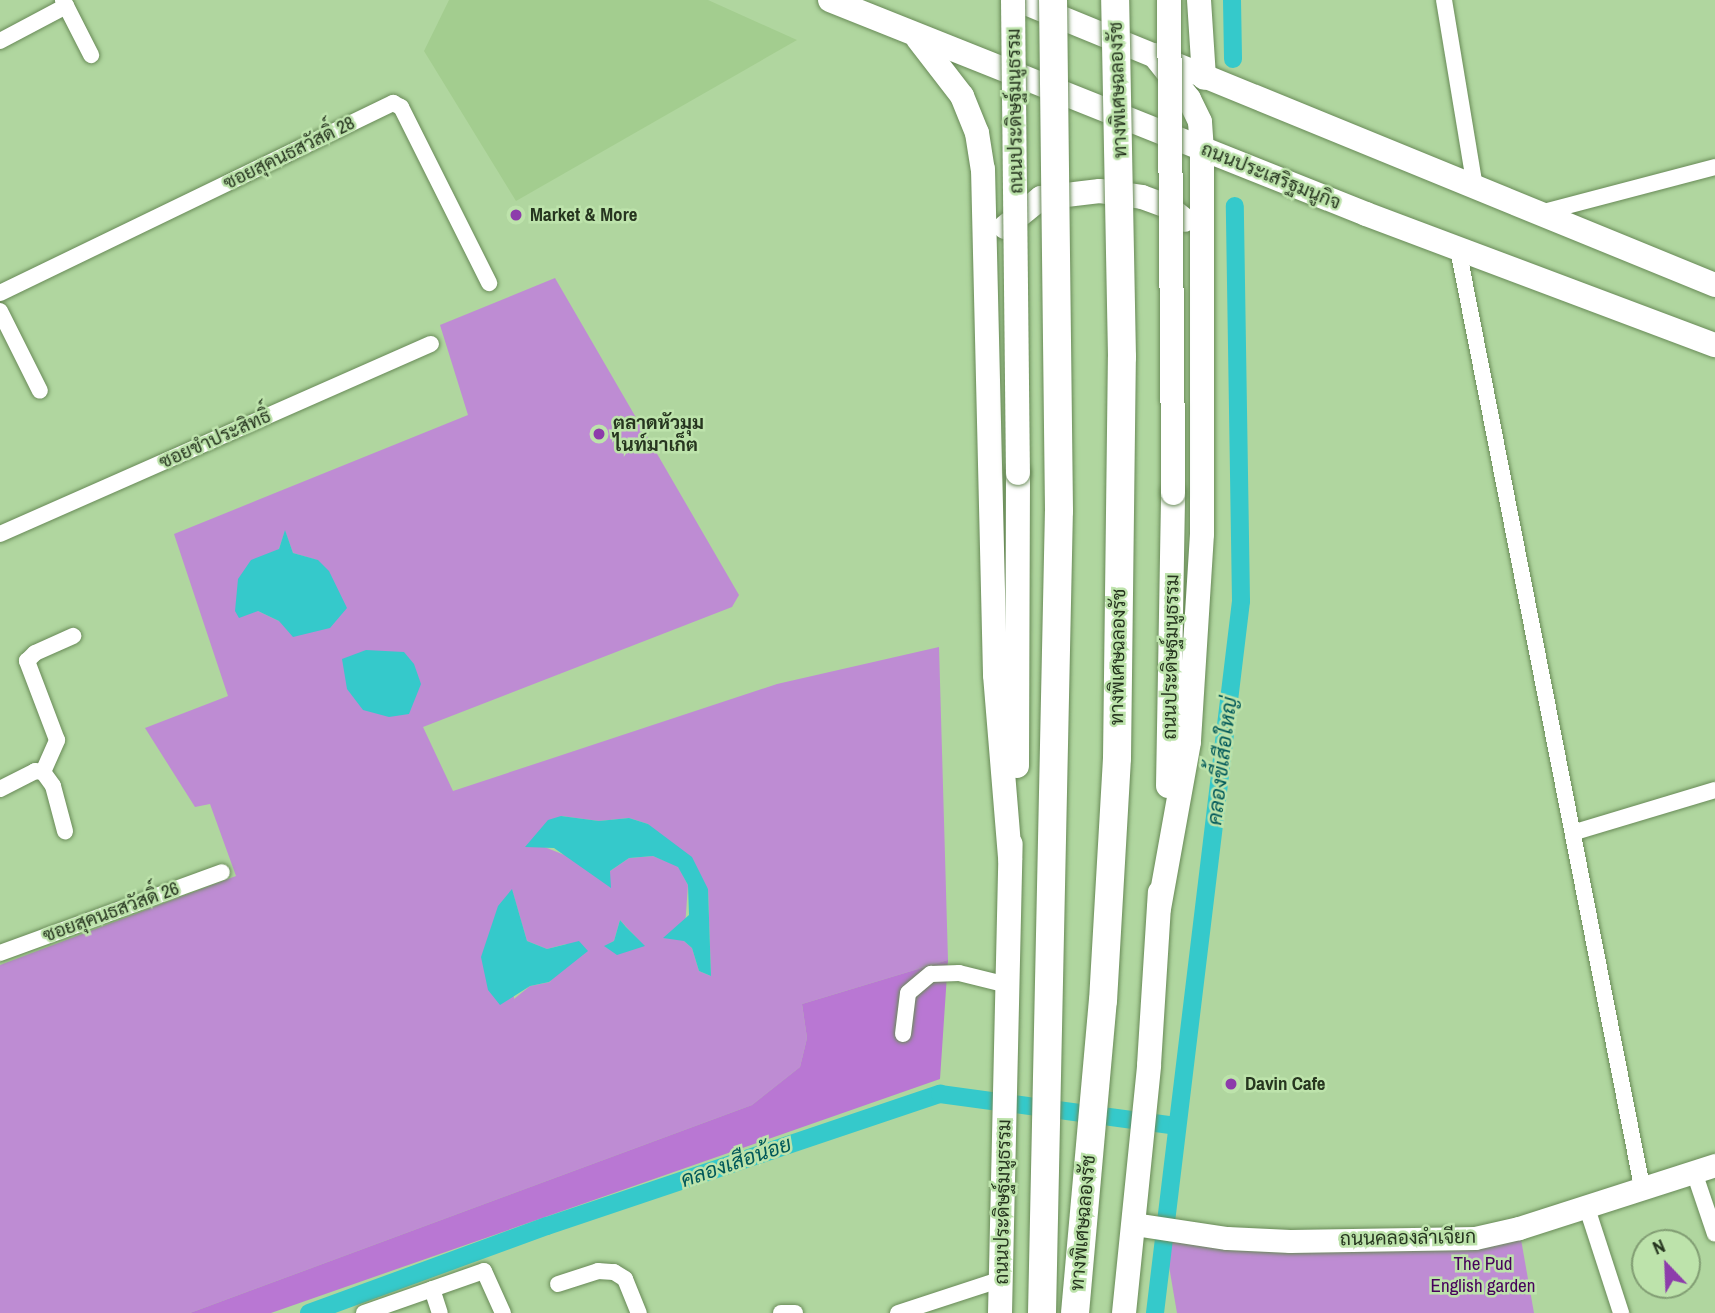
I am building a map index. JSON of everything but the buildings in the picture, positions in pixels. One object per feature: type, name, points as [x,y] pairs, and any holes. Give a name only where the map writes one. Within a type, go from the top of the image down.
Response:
[{"type":"highway","name":"ทางพิเศษฉลองรัช","points":[[1042,1313],[1059,511],[1053,0]]},
{"type":"highway","name":"ทางพิเศษฉลองรัช","points":[[1074,1313],[1103,1001],[1117,758],[1122,358],[1115,0]]},
{"type":"main road","name":"ถนนประเสริฐมนูกิจ","points":[[830,0],[915,37],[1041,81],[1202,149],[1458,249],[1715,345]]},
{"type":"main road","points":[[1000,0],[1024,58],[1041,81]]},
{"type":"main road","name":"ถนนประดิษฐ์มนูธรรม","points":[[1000,1313],[1010,859],[1019,679],[1013,0]]},
{"type":"main road","points":[[1018,0],[1715,285]]},
{"type":"main road","name":"ถนนประดิษฐ์มนูธรรม","points":[[1124,1313],[1154,1228],[1142,1135],[1171,738],[1173,493],[1169,0]]},
{"type":"main road","points":[[1199,0],[1204,78]]},
{"type":"main road","points":[[915,37],[957,86],[976,133],[987,262],[995,675],[1010,859]]},
{"type":"main road","points":[[1154,55],[1189,99],[1200,122],[1202,149],[1202,534],[1189,742],[1159,908]]},
{"type":"main road","points":[[987,262],[1003,229],[1028,204],[1062,192],[1087,191],[1142,197],[1167,206],[1184,220],[1200,252]]},
{"type":"street","points":[[1444,0],[1475,187]]},
{"type":"street","points":[[0,41],[65,3],[91,55]]},
{"type":"street","name":"ซอยสุคนธสวัสดิ์ 28","points":[[0,293],[393,103],[401,107],[489,283]]},
{"type":"street","points":[[1538,214],[1715,167]]},
{"type":"street","points":[[1458,249],[1576,832],[1642,1187]]},
{"type":"street","points":[[0,311],[40,391]]},
{"type":"street","name":"ซอยขำประสิทธิ์","points":[[0,534],[431,344]]},
{"type":"street","points":[[43,772],[57,740],[27,661],[35,653],[73,636]]},
{"type":"street","points":[[0,789],[35,771],[43,772],[53,786],[65,831]]},
{"type":"street","points":[[1576,832],[1715,790]]},
{"type":"street","name":"ซอยสุคนธสวัสดิ์ 26","points":[[0,953],[222,872]]},
{"type":"street","points":[[903,1034],[908,993],[931,974],[959,973],[1007,985]]},
{"type":"street","points":[[1705,1168],[1715,1234]]},
{"type":"street","name":"ถนนคลองลำเจียก","points":[[1154,1228],[1290,1241],[1475,1237],[1519,1228],[1705,1168]]},
{"type":"street","points":[[1586,1205],[1621,1313]]},
{"type":"street","points":[[373,1312],[485,1271],[503,1313]]},
{"type":"street","points":[[558,1284],[598,1271],[614,1272],[625,1279],[639,1313]]},
{"type":"street","points":[[898,1313],[1002,1279]]},
{"type":"street","points":[[432,1289],[440,1313]]},
{"type":"street","points":[[781,1313],[795,1313]]},
{"type":"shaded area","points":[[449,0],[708,0],[797,40],[516,201],[424,51]]},
{"type":"shaded area","points":[[948,960],[940,1079],[271,1313],[190,1313],[752,1105],[800,1067],[807,1038],[802,1004]]},
{"type":"green space","points":[[555,278],[739,595],[732,607],[423,727],[453,791],[777,684],[939,647],[948,960],[802,1004],[807,1038],[800,1067],[752,1105],[190,1313],[0,1313],[0,965],[236,876],[210,804],[195,807],[145,728],[228,696],[174,534],[468,415],[440,325]],"holes":[[[285,531],[293,553],[317,560],[279,621],[258,611]],[[561,816],[599,821],[629,818],[648,824],[708,889],[711,976],[699,971],[692,948],[684,941],[688,885],[678,866],[653,856],[629,858],[610,871],[610,887],[577,860],[542,846]],[[512,890],[527,941],[547,949],[566,944],[550,982],[530,986],[514,999]],[[620,920],[644,946],[605,946],[614,941]]]},
{"type":"green space","name":"The Pud English garden","points":[[1519,1228],[1534,1313],[1177,1313],[1164,1237]]},
{"type":"water","points":[[285,530],[293,553],[318,560],[329,571],[347,608],[330,628],[293,637],[279,621],[258,611],[239,618],[235,611],[238,579],[251,560],[279,549]]},
{"type":"water","points":[[366,650],[404,652],[414,664],[421,684],[409,714],[389,717],[363,710],[347,689],[342,659]]},
{"type":"water","points":[[561,816],[599,821],[629,818],[648,824],[692,857],[708,889],[711,976],[699,971],[692,948],[684,941],[663,938],[689,915],[688,885],[678,867],[653,856],[629,858],[610,871],[611,888],[554,848],[525,847],[548,820]]},
{"type":"water","points":[[512,889],[527,941],[547,949],[579,941],[588,951],[549,982],[530,986],[500,1005],[488,990],[481,957],[498,906]]},
{"type":"water","points":[[620,920],[645,946],[617,955],[604,946],[614,941]]},
{"type":"waterway","name":"คลองขี้เสือใหญ่","points":[[1232,0],[1233,59]]},
{"type":"waterway","name":"คลองขี้เสือใหญ่","points":[[1155,1313],[1241,601],[1235,206]]},
{"type":"waterway","name":"คลองเสือน้อย","points":[[309,1313],[547,1226],[940,1094],[1176,1126]]},
{"type":"place","name":"Market & More","points":[[516,215]]},
{"type":"place","name":"ตลาดหัวมุม ไนท์มาเก็ต","points":[[599,434]]},
{"type":"place","name":"Davin Cafe","points":[[1231,1084]]}]
